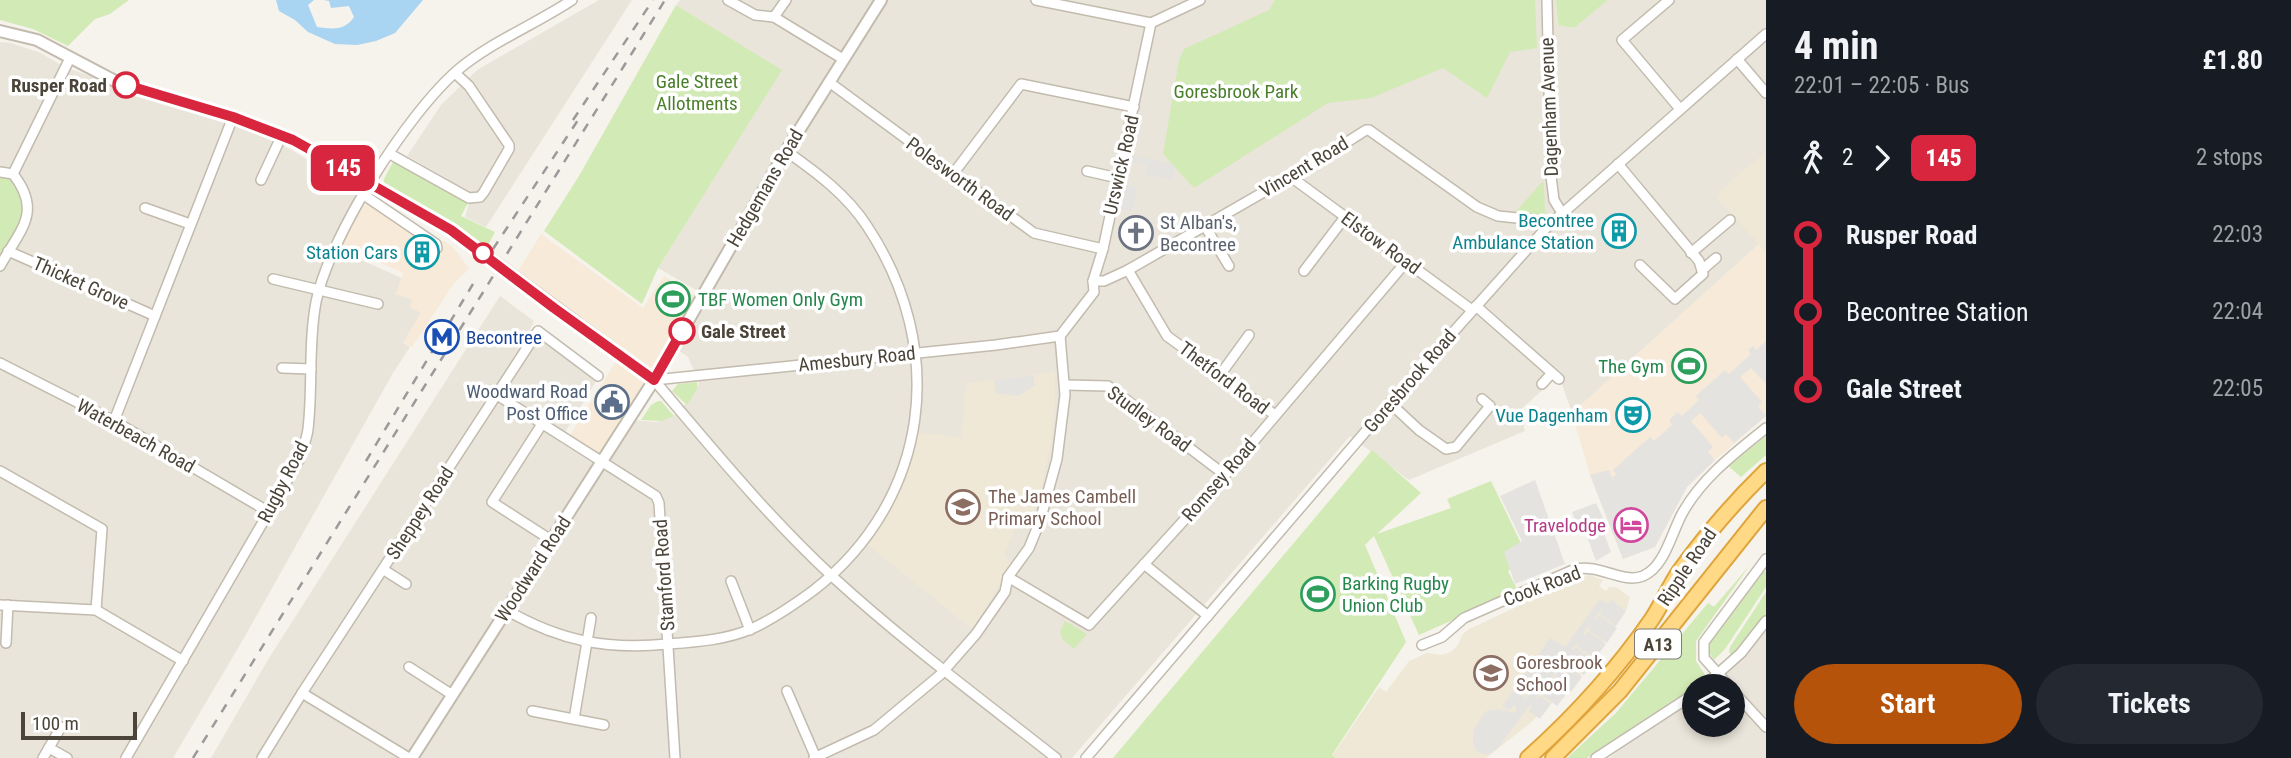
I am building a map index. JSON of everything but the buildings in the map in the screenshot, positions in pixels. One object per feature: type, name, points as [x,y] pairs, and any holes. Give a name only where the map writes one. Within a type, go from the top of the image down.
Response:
[{"type":"highway","name":"A13","points":[[1734,502],[1766,457]]},
{"type":"highway","name":"A13","points":[[1734,502],[1766,471]]},
{"type":"highway","name":"Ripple Road","points":[[1528,758],[1560,729],[1611,673],[1653,617],[1677,575],[1734,502]]},
{"type":"highway","name":"Ripple Road","points":[[1553,758],[1620,691],[1762,514]]},
{"type":"street","name":"Rugby Road","points":[[125,758],[299,460],[308,431],[315,306],[319,289],[335,246],[364,195],[428,101],[455,73],[572,0]]},
{"type":"street","points":[[728,0],[755,15],[774,18],[843,59]]},
{"type":"street","points":[[774,18],[786,0]]},
{"type":"street","name":"Hedgemans Road","points":[[654,380],[786,151],[881,0]]},
{"type":"street","points":[[1035,0],[1067,3],[1151,23],[1200,0]]},
{"type":"street","name":"Dagenham Avenue","points":[[1547,0],[1550,176],[1554,200],[1562,212]]},
{"type":"street","points":[[1669,0],[1622,40],[1680,109]]},
{"type":"street","name":"Urswick Road","points":[[1060,336],[1094,292],[1093,281],[1151,23]]},
{"type":"street","points":[[0,31],[37,40],[115,81],[282,135],[451,230],[654,380],[762,506],[831,575],[944,670],[1056,758]]},
{"type":"street","name":"Goresbrook Road","points":[[1086,758],[1390,403],[1547,227],[1766,34]]},
{"type":"street","points":[[13,174],[70,58]]},
{"type":"street","points":[[1737,59],[1766,93]]},
{"type":"street","points":[[390,154],[469,198],[480,197],[509,145],[470,86],[455,73]]},
{"type":"street","name":"Polesworth Road","points":[[829,82],[1034,233],[1102,248]]},
{"type":"street","points":[[953,174],[1021,84],[1134,107]]},
{"type":"street","points":[[114,422],[233,117]]},
{"type":"street","name":"Vincent Road","points":[[1093,281],[1104,281],[1128,270],[1291,177],[1363,131],[1369,130],[1477,207],[1498,216],[1537,220],[1547,227]]},
{"type":"street","points":[[261,180],[282,135]]},
{"type":"street","points":[[506,610],[545,630],[586,643],[625,647],[705,640],[750,630],[795,604],[848,561],[886,509],[900,478],[914,426],[917,397],[916,353],[909,316],[895,272],[866,224],[847,201],[812,169],[786,151]]},
{"type":"street","points":[[1618,164],[1699,261],[1703,274],[1675,299],[1640,265]]},
{"type":"street","points":[[1087,170],[1118,178]]},
{"type":"street","points":[[0,172],[13,174],[24,188],[29,204],[25,222],[0,266]]},
{"type":"street","name":"Elstow Road","points":[[1291,177],[1406,262],[1474,308],[1555,376],[1542,384]]},
{"type":"street","points":[[364,195],[436,244],[437,248]]},
{"type":"street","points":[[145,208],[190,224]]},
{"type":"street","points":[[1304,271],[1345,217]]},
{"type":"street","points":[[1691,253],[1730,220]]},
{"type":"street","points":[[1205,226],[1228,266]]},
{"type":"street","name":"Thicket Grove","points":[[8,251],[155,316]]},
{"type":"street","points":[[1702,270],[1716,258]]},
{"type":"street","name":"Romsey Road","points":[[1008,577],[1089,625],[1225,475],[1406,262]]},
{"type":"street","name":"Thetford Road","points":[[1128,270],[1167,336],[1275,415]]},
{"type":"street","points":[[273,279],[378,304]]},
{"type":"street","name":"Sheppey Road","points":[[262,758],[538,331],[598,376]]},
{"type":"street","points":[[1220,375],[1249,335]]},
{"type":"street","points":[[787,691],[815,758],[874,730],[944,670],[984,625],[1005,592],[1008,577],[1029,548],[1040,521],[1057,458],[1065,385],[1060,336]]},
{"type":"street","name":"Amesbury Road","points":[[654,380],[1060,336]]},
{"type":"street","name":"Waterbeach Road","points":[[0,363],[114,422],[269,512]]},
{"type":"street","points":[[282,368],[311,369]]},
{"type":"street","name":"Woodward Road","points":[[410,758],[654,380]]},
{"type":"street","name":"Studley Road","points":[[1065,385],[1108,386],[1225,475]]},
{"type":"street","name":"Stamford Road","points":[[497,395],[656,496],[659,503],[676,758]]},
{"type":"street","points":[[1390,403],[1419,430],[1446,449],[1456,447],[1490,406],[1482,399]]},
{"type":"street","points":[[542,424],[492,502],[551,540]]},
{"type":"street","name":"Cook Road","points":[[1422,645],[1443,637],[1464,618],[1575,569],[1591,568],[1627,578],[1645,575],[1659,561],[1681,514],[1706,480],[1766,428]]},
{"type":"street","points":[[0,471],[102,530],[96,610]]},
{"type":"street","points":[[1717,674],[1704,658],[1704,642],[1766,559]]},
{"type":"street","points":[[1144,564],[1208,616]]},
{"type":"street","points":[[384,570],[406,584]]},
{"type":"street","points":[[731,581],[750,630]]},
{"type":"street","points":[[6,643],[4,605],[96,610],[183,661]]},
{"type":"street","points":[[574,719],[591,618]]},
{"type":"street","points":[[1719,674],[1741,653],[1766,621]]},
{"type":"street","points":[[409,667],[452,694]]},
{"type":"street","points":[[302,693],[410,758]]},
{"type":"street","points":[[1597,758],[1682,702]]},
{"type":"street","points":[[1745,704],[1766,727]]},
{"type":"street","points":[[532,711],[604,725]]},
{"type":"street","points":[[43,758],[61,727]]},
{"type":"street","points":[[49,748],[67,758]]},
{"type":"shaded area","points":[[599,0],[632,0],[486,227],[465,217],[472,193],[407,156],[441,105],[477,70]]},
{"type":"shaded area","points":[[680,0],[1556,0],[1558,25],[1574,28],[1608,0],[1766,0],[1766,252],[1758,245],[1572,413],[1558,373],[1520,410],[1525,431],[1409,480],[1350,436],[1072,758],[211,758],[269,658],[500,296],[534,321],[530,329],[597,380],[559,442],[602,469],[633,420],[656,422],[670,418],[681,410],[699,383],[688,357],[678,350],[710,298],[658,268],[781,70],[676,5]]},
{"type":"shaded area","points":[[0,42],[41,53],[64,67],[247,130],[290,149],[359,191],[329,246],[402,278],[396,294],[412,299],[421,313],[403,343],[410,347],[173,758],[0,758]]},
{"type":"shaded area","points":[[1766,152],[1766,252],[1716,197]]},
{"type":"shaded area","points":[[1129,155],[1172,164],[1175,168],[1173,180],[1145,174],[1147,164],[1128,161]]},
{"type":"shaded area","points":[[1123,184],[1138,188],[1132,211],[1118,208]]},
{"type":"shaded area","points":[[368,203],[432,245],[444,241],[454,248],[469,269],[454,283],[412,347],[403,343],[421,313],[410,307],[412,299],[396,294],[403,273],[342,245],[342,239],[360,207]]},
{"type":"shaded area","points":[[541,234],[643,308],[664,276],[696,297],[657,365],[603,451],[599,453],[594,453],[569,437],[623,350],[518,271]]},
{"type":"shaded area","points":[[1759,244],[1766,252],[1766,416],[1687,487],[1655,547],[1623,559],[1590,475],[1572,413]]},
{"type":"shaded area","points":[[1766,341],[1766,384],[1751,368],[1740,377],[1762,402],[1758,406],[1766,416],[1734,443],[1726,434],[1722,438],[1700,413],[1691,421],[1713,447],[1708,452],[1715,460],[1687,487],[1655,547],[1623,559],[1590,475],[1609,470],[1612,478],[1616,474],[1613,470],[1650,437],[1654,441],[1672,425],[1669,420],[1678,412],[1682,416],[1699,400],[1696,396],[1725,370],[1729,374],[1751,354],[1748,350],[1753,346],[1756,350]]},
{"type":"shaded area","name":"The James Cambell Primary School","points":[[1055,372],[1055,405],[1050,448],[1040,494],[1029,524],[1018,520],[1004,555],[1012,565],[972,629],[868,545],[899,491],[915,449],[917,432],[961,438],[965,406],[962,405],[968,383]]},
{"type":"shaded area","points":[[1033,375],[1035,385],[1018,396],[996,393],[994,380]]},
{"type":"shaded area","points":[[1535,480],[1565,564],[1515,584],[1504,552],[1522,541],[1500,496]]},
{"type":"shaded area","points":[[1596,503],[1604,520],[1600,522],[1611,552],[1596,561],[1584,528],[1579,529],[1572,512]]},
{"type":"shaded area","name":"Goresbrook School","points":[[1590,575],[1603,580],[1599,586],[1606,591],[1609,587],[1616,587],[1630,597],[1627,608],[1590,665],[1576,681],[1528,725],[1486,758],[1332,756],[1379,687],[1386,692],[1409,661],[1427,653],[1442,655],[1451,652],[1469,629],[1571,579]]},
{"type":"shaded area","points":[[1600,599],[1607,604],[1611,600],[1626,611],[1616,626],[1600,614],[1602,609],[1595,616],[1596,620],[1599,615],[1617,628],[1607,643],[1589,630],[1590,625],[1583,633],[1585,636],[1588,631],[1606,644],[1595,659],[1577,646],[1579,641],[1572,649],[1573,651],[1576,647],[1594,661],[1589,672],[1584,675],[1566,662],[1569,658],[1567,656],[1560,667],[1564,663],[1582,677],[1571,692],[1553,678],[1557,674],[1555,673],[1547,683],[1552,680],[1568,692],[1557,706],[1541,694],[1543,689],[1535,700],[1540,696],[1551,704],[1540,719],[1529,711],[1532,706],[1530,705],[1497,749],[1489,754],[1476,750],[1473,730],[1486,711],[1498,709],[1515,713],[1517,708],[1514,705],[1509,711],[1502,706],[1514,690],[1525,698],[1523,702],[1535,687],[1523,677],[1550,638],[1565,647]]},
{"type":"shaded area","points":[[1766,616],[1766,758],[1609,758],[1682,700],[1682,737],[1745,737],[1745,674],[1713,674],[1751,640]]},
{"type":"green space","points":[[0,0],[129,0],[110,14],[95,19],[68,46],[33,29],[0,20]]},
{"type":"green space","name":"Goresbrook Park","points":[[1275,0],[1535,0],[1537,48],[1510,52],[1487,98],[1443,68],[1371,98],[1328,103],[1194,188],[1163,154],[1179,60],[1184,49],[1269,10]]},
{"type":"green space","points":[[1556,0],[1608,0],[1574,28],[1558,25]]},
{"type":"green space","name":"Gale Street Allotments","points":[[676,5],[782,70],[658,268],[642,304],[544,231],[579,176]]},
{"type":"green space","points":[[393,162],[400,162],[469,201],[461,216],[495,232],[487,247],[456,225],[384,184]]},
{"type":"green space","points":[[0,176],[16,186],[23,207],[15,236],[0,262]]},
{"type":"green space","points":[[1544,182],[1545,217],[1513,215],[1541,183]]},
{"type":"green space","points":[[697,382],[697,389],[687,405],[672,391],[678,384]]},
{"type":"green space","points":[[658,401],[674,416],[662,421],[641,420],[651,405]]},
{"type":"green space","points":[[1766,436],[1766,455],[1741,477],[1728,466]]},
{"type":"green space","name":"Barking Rugby Union Club","points":[[1372,450],[1421,493],[1377,534],[1451,508],[1447,499],[1491,481],[1527,556],[1508,571],[1518,591],[1419,635],[1374,536],[1365,545],[1406,642],[1332,755],[1335,758],[1113,758]]},
{"type":"green space","points":[[1750,565],[1696,641],[1696,661],[1704,674],[1682,674],[1682,695],[1587,758],[1567,758],[1616,713],[1708,603],[1714,607]]},
{"type":"green space","points":[[1763,571],[1766,572],[1766,587],[1725,649],[1714,660],[1708,651],[1710,639]]},
{"type":"green space","points":[[1766,592],[1766,615],[1732,657],[1730,647]]},
{"type":"green space","points":[[1065,621],[1087,634],[1074,649],[1063,640],[1060,632]]},
{"type":"water","points":[[276,0],[314,0],[308,5],[317,27],[333,28],[347,25],[354,17],[349,6],[331,8],[329,1],[324,0],[423,0],[395,33],[357,45],[335,44],[308,32],[279,11]]},
{"type":"railway","points":[[573,120],[653,0]]},
{"type":"railway","points":[[193,758],[665,0]]},
{"type":"railway","points":[[493,249],[582,114]]},
{"type":"railway","points":[[366,461],[473,284]]},
{"type":"bus line","name":"145","points":[[126,85],[233,117],[293,140],[320,155],[451,230],[654,380],[682,331]]},
{"type":"place","name":"Rusper Road","points":[[126,85]]},
{"type":"place","name":"Becontree Ambulance Station","points":[[1619,231]]},
{"type":"place","name":"St Alban's, Becontree","points":[[1136,233]]},
{"type":"place","name":"Station Cars","points":[[422,252]]},
{"type":"place","name":"TBF Women Only Gym","points":[[673,299]]},
{"type":"place","name":"Gale Street","points":[[682,331]]},
{"type":"place","name":"Becontree","points":[[442,337]]},
{"type":"place","name":"The Gym","points":[[1689,366]]},
{"type":"place","name":"Woodward Road Post Office","points":[[612,402]]},
{"type":"place","name":"Vue Dagenham","points":[[1633,415]]},
{"type":"place","name":"The James Cambell Primary School","points":[[963,507]]},
{"type":"place","name":"Travelodge","points":[[1631,525]]},
{"type":"place","name":"Barking Rugby Union Club","points":[[1318,594]]},
{"type":"place","name":"Goresbrook School","points":[[1491,673]]}]
